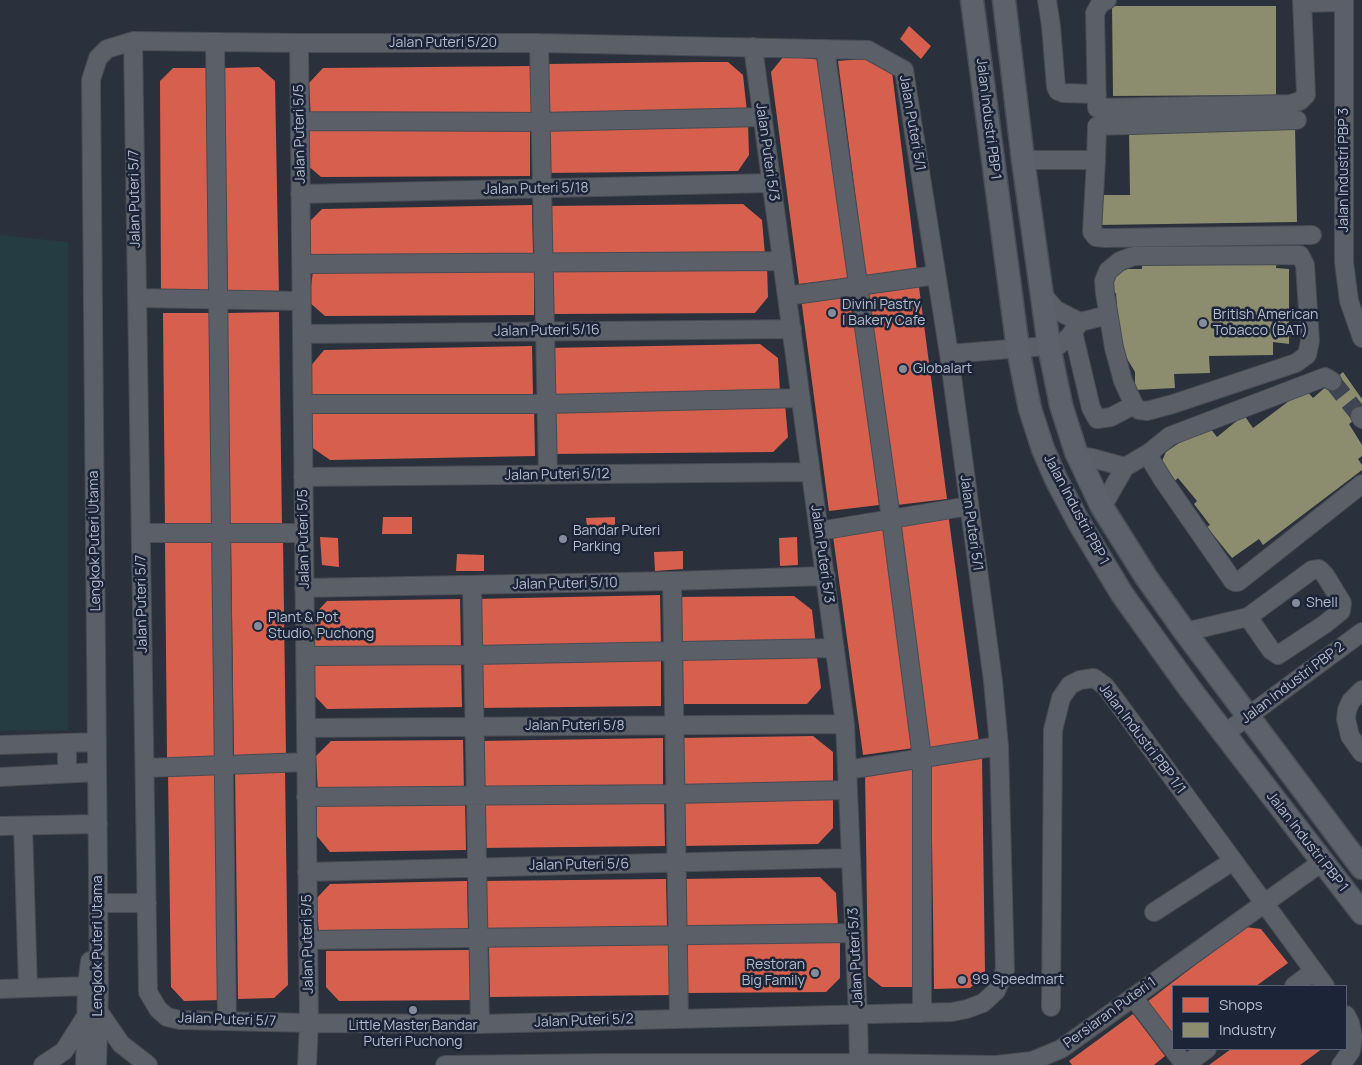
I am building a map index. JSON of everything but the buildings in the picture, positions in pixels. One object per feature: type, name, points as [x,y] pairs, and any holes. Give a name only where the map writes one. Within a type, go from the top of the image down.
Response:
[{"type":"main road","name":"Jalan Industri PBP 1","points":[[972,0],[1018,348],[1030,409],[1043,449],[1074,513],[1122,594],[1190,689],[1362,913]]},
{"type":"main road","name":"Jalan Industri PBP 1","points":[[1004,0],[1023,160],[1049,346],[1061,405],[1078,456],[1102,507],[1146,577],[1362,868]]},
{"type":"street","points":[[1047,0],[1056,87],[1058,91],[1063,93],[1097,94]]},
{"type":"street","points":[[1107,0],[1100,4],[1095,13],[1097,108],[1290,104],[1300,101],[1306,95],[1303,2],[1344,1]]},
{"type":"street","name":"Jalan Industri PBP 3","points":[[1344,1],[1353,161],[1344,262],[1349,301],[1362,338]]},
{"type":"street","name":"Jalan Puteri 5/20","points":[[133,41],[299,44],[538,43],[753,47]]},
{"type":"street","name":"Jalan Puteri 5/7","points":[[133,41],[148,992],[158,1010],[166,1017],[180,1020],[309,1023]]},
{"type":"street","name":"Lengkok Puteri Utama","points":[[97,1065],[93,1014],[98,904],[98,824],[91,80],[98,58],[107,49],[133,41]]},
{"type":"street","points":[[215,42],[227,1021]]},
{"type":"street","points":[[538,43],[548,475]]},
{"type":"street","name":"Jalan Puteri 5/5","points":[[299,44],[309,1023],[307,1065]]},
{"type":"street","name":"Jalan Puteri 5/1","points":[[753,47],[868,50],[904,70],[949,354],[993,681],[999,746],[1005,970],[996,990],[983,1003],[967,1010],[858,1014]]},
{"type":"street","name":"Jalan Puteri 5/3","points":[[753,47],[845,724],[859,1063]]},
{"type":"street","points":[[825,49],[891,519],[922,758],[922,1013]]},
{"type":"street","points":[[300,121],[540,122],[763,117]]},
{"type":"street","points":[[1297,120],[1098,126],[1092,232],[1096,237],[1105,238],[1312,235]]},
{"type":"street","points":[[1023,160],[1096,160]]},
{"type":"street","name":"Jalan Puteri 5/18","points":[[300,194],[771,183]]},
{"type":"street","points":[[1300,254],[1305,265],[1310,341],[1307,355],[1296,363],[1173,404],[1147,411],[1139,410],[1134,405],[1123,381],[1108,315],[1104,281],[1108,271],[1120,261],[1134,256],[1300,254]]},
{"type":"street","points":[[301,264],[782,260]]},
{"type":"street","points":[[787,296],[936,275]]},
{"type":"street","points":[[1042,294],[1056,310],[1076,327],[1091,408],[1097,419],[1111,417],[1134,405]]},
{"type":"street","points":[[137,298],[302,301]]},
{"type":"street","points":[[949,354],[1059,345],[1076,327],[1108,315]]},
{"type":"street","name":"Jalan Puteri 5/16","points":[[302,334],[792,329]]},
{"type":"street","points":[[1102,507],[1125,467],[1149,453],[1170,436],[1325,377],[1332,381]]},
{"type":"street","points":[[302,404],[546,404],[801,398]]},
{"type":"street","points":[[1149,453],[1163,480],[1232,581],[1235,582],[1238,582],[1362,484]]},
{"type":"street","points":[[1078,456],[1125,467]]},
{"type":"street","name":"Jalan Puteri 5/12","points":[[303,477],[812,472]]},
{"type":"street","points":[[819,531],[969,506]]},
{"type":"street","points":[[141,533],[304,533]]},
{"type":"street","points":[[1185,632],[1248,617],[1312,570],[1319,570],[1333,586],[1342,603],[1341,611],[1326,624],[1278,655],[1271,650],[1248,617]]},
{"type":"street","name":"Jalan Puteri 5/10","points":[[304,588],[472,586],[826,576]]},
{"type":"street","points":[[672,581],[679,1018]]},
{"type":"street","points":[[472,586],[480,1024]]},
{"type":"street","points":[[1326,624],[1342,647]]},
{"type":"street","name":"Jalan Industri PBP 2","points":[[1224,734],[1362,632]]},
{"type":"street","points":[[305,656],[473,656],[835,648]]},
{"type":"street","name":"Jalan Industri PBP 1/1","points":[[1052,1006],[1053,730],[1061,698],[1070,685],[1080,680],[1094,678],[1105,686],[1325,985]]},
{"type":"street","points":[[1362,690],[1351,701],[1346,719],[1350,736],[1362,753]]},
{"type":"street","name":"Jalan Puteri 5/8","points":[[306,728],[845,724]]},
{"type":"street","points":[[0,744],[97,742]]},
{"type":"street","points":[[67,743],[67,774]]},
{"type":"street","points":[[847,770],[999,746]]},
{"type":"street","points":[[144,768],[306,762]]},
{"type":"street","points":[[0,777],[97,772]]},
{"type":"street","points":[[306,797],[675,794],[847,790]]},
{"type":"street","points":[[0,826],[98,824]]},
{"type":"street","points":[[22,826],[28,988]]},
{"type":"street","name":"Jalan Puteri 5/6","points":[[307,872],[851,858]]},
{"type":"street","points":[[1154,912],[1233,861]]},
{"type":"street","name":"Persiaran Puteri 1","points":[[445,1065],[859,1063],[996,1065],[1051,1060],[1061,1049],[1322,862]]},
{"type":"street","points":[[85,1065],[93,1014],[87,986],[98,904],[147,903]]},
{"type":"street","points":[[308,940],[854,933]]},
{"type":"street","points":[[1295,985],[1314,971]]},
{"type":"street","points":[[0,989],[87,986]]},
{"type":"street","points":[[1133,997],[1172,1048]]},
{"type":"street","points":[[43,1065],[64,1051],[93,1014]]},
{"type":"street","points":[[93,1014],[121,1044],[148,1065]]},
{"type":"street","name":"Jalan Puteri 5/2","points":[[309,1023],[480,1024],[858,1014]]},
{"type":"street","points":[[1341,1065],[1351,1051],[1353,1036],[1347,1017]]},
{"type":"street","points":[[1174,1050],[1185,1065],[1206,1050]]},
{"type":"shaded area","points":[[0,235],[68,242],[68,730],[0,731]]},
{"type":"tunnel","points":[[1332,381],[1360,416]]},
{"type":"place","name":"Divini Pastry | Bakery Cafe","points":[[832,313]]},
{"type":"place","name":"British American Tobacco (BAT)","points":[[1203,323]]},
{"type":"place","name":"Globalart","points":[[903,369]]},
{"type":"place","name":"Bandar Puteri Parking","points":[[563,539]]},
{"type":"place","name":"Shell","points":[[1296,603]]},
{"type":"place","name":"Plant & Pot Studio, Puchong","points":[[258,626]]},
{"type":"place","name":"Restoran Big Family","points":[[815,973]]},
{"type":"place","name":"99 Speedmart","points":[[962,980]]},
{"type":"place","name":"Little Master Bandar Puteri Puchong","points":[[413,1010]]}]
